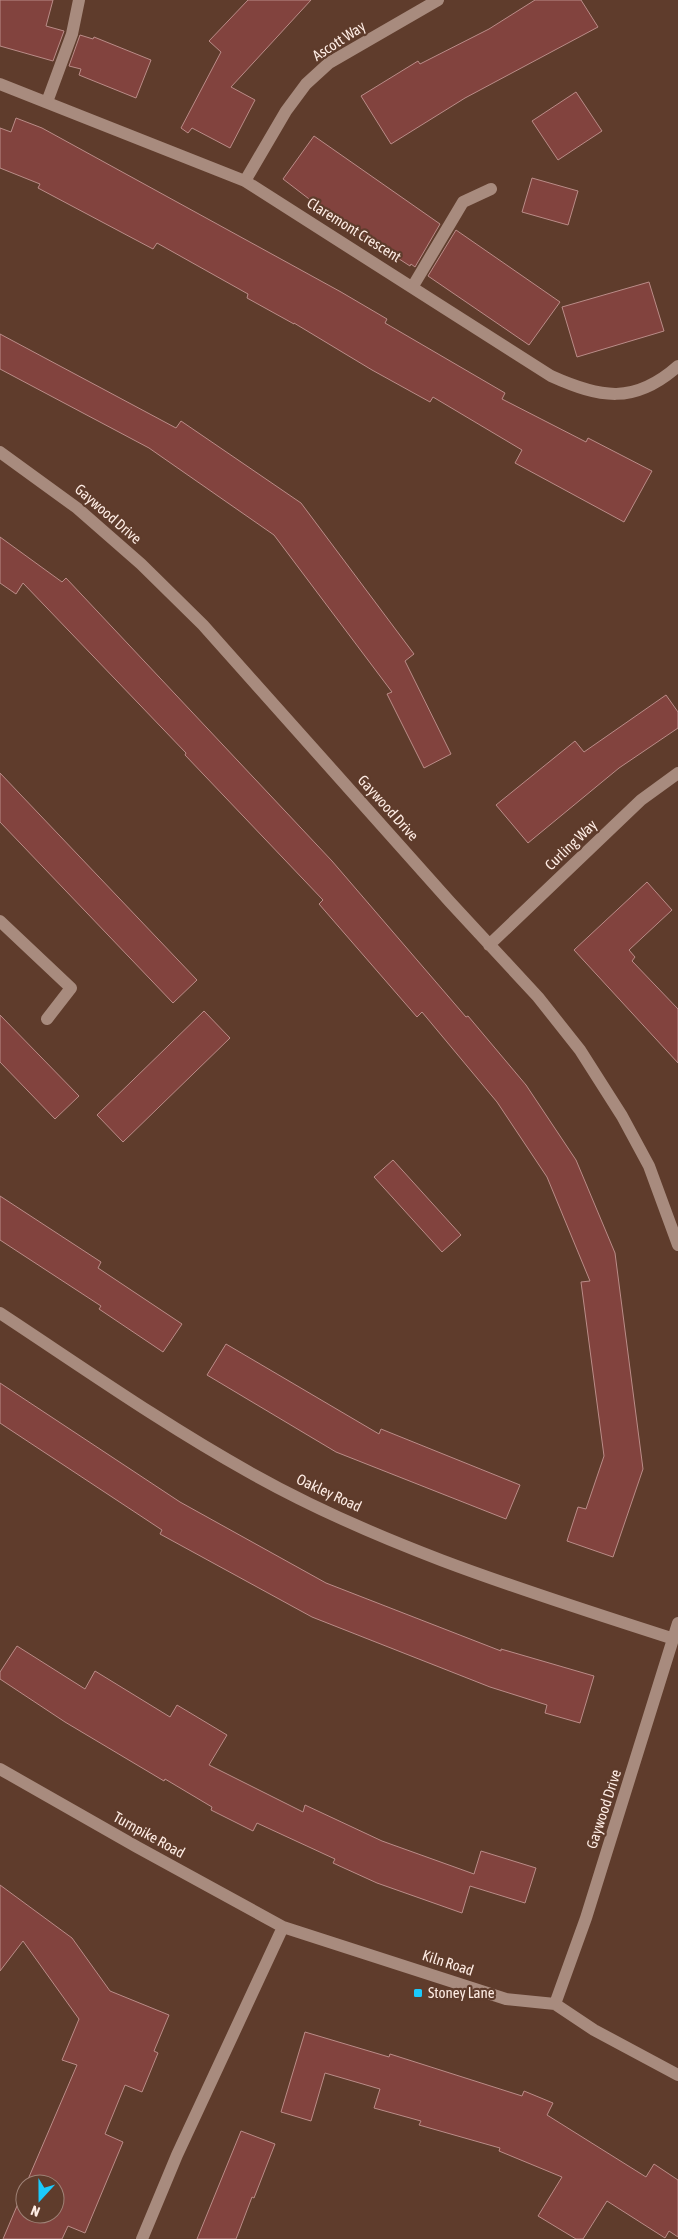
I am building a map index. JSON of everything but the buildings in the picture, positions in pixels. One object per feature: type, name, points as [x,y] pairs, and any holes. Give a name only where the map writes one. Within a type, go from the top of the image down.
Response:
[{"type":"street","points":[[48,102],[72,34],[79,0]]},
{"type":"street","name":"Ascott Way","points":[[246,181],[286,111],[306,84],[329,63],[438,0]]},
{"type":"street","name":"Claremont Crescent","points":[[0,84],[246,181],[551,376],[581,390],[610,395],[635,391],[658,380],[678,366]]},
{"type":"street","points":[[413,286],[463,202],[491,189]]},
{"type":"street","name":"Gaywood Drive","points":[[0,452],[77,508],[141,564],[203,625],[489,945],[538,997],[580,1050],[622,1116],[649,1166],[678,1245]]},
{"type":"street","name":"Curling Way","points":[[489,945],[641,800],[678,773]]},
{"type":"street","points":[[0,921],[71,988],[47,1019]]},
{"type":"street","name":"Oakley Road","points":[[0,1313],[204,1446],[249,1472],[307,1501],[373,1532],[463,1569],[674,1639]]},
{"type":"street","name":"Gaywood Drive","points":[[555,2004],[586,1918],[678,1623]]},
{"type":"street","name":"Turnpike Road","points":[[0,1769],[137,1848],[283,1927]]},
{"type":"street","points":[[142,2239],[283,1927]]},
{"type":"street","name":"Kiln Road","points":[[283,1927],[506,1999],[555,2004],[594,2030],[678,2075]]},
{"type":"place","name":"Stoney Lane","points":[[418,1993]]}]
